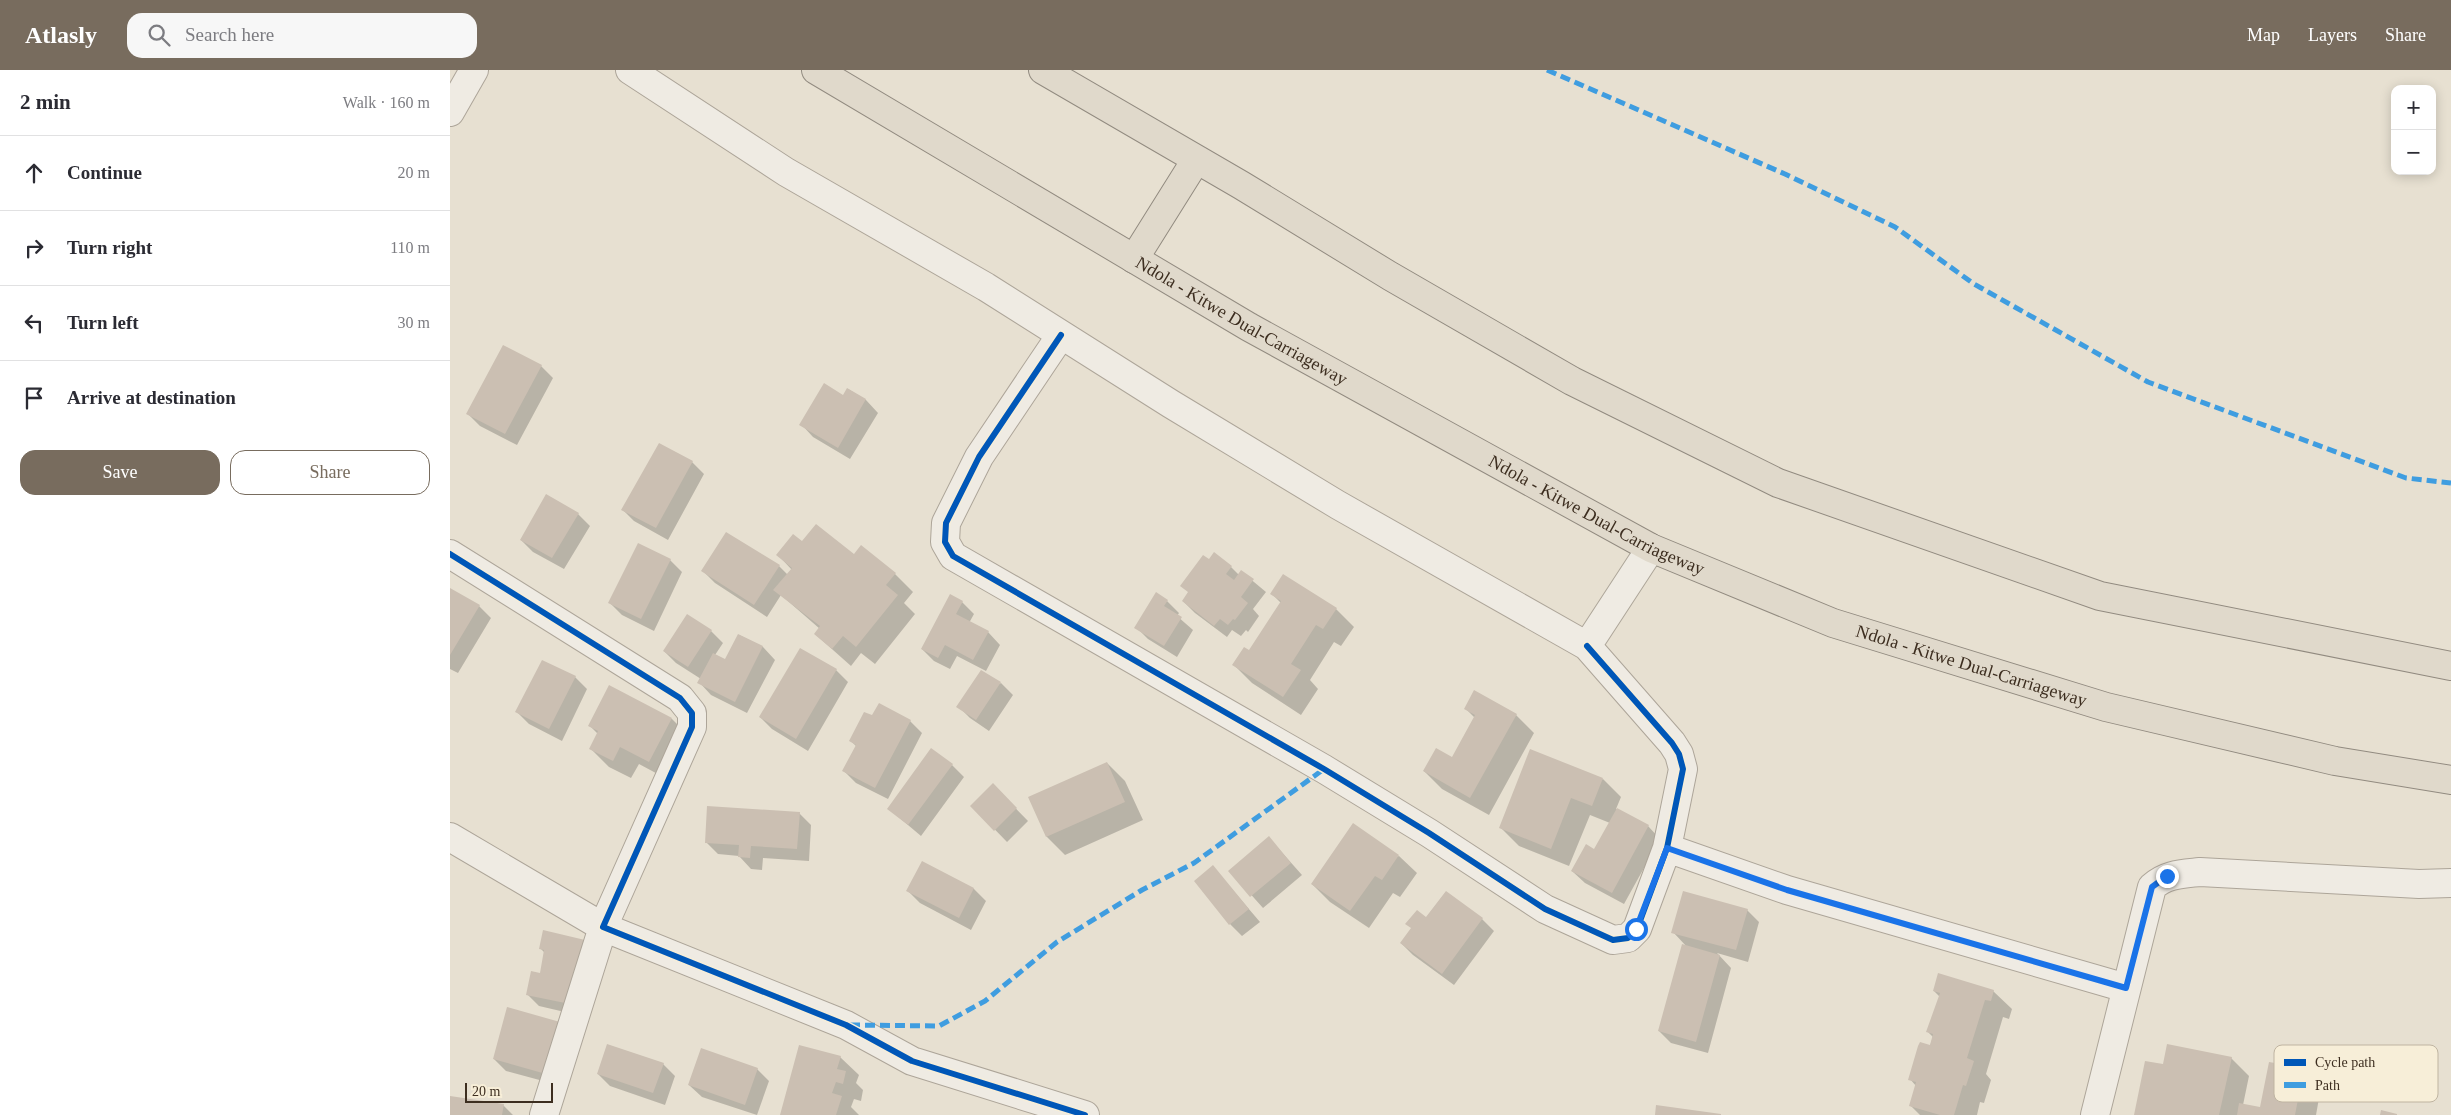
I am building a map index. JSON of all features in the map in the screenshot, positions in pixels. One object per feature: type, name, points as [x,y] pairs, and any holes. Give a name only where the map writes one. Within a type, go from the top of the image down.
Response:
[{"type":"highway","name":"Ndola - Kitwe Dual-Carriageway","points":[[816,70],[1248,327],[1651,548],[1833,623],[2106,707],[2335,761],[2451,780]]},
{"type":"highway","points":[[1043,70],[1390,276],[1572,381],[1778,483],[2100,596],[2451,666]]},
{"type":"highway","points":[[1134,259],[1196,160]]},
{"type":"street","points":[[450,112],[474,70]]},
{"type":"street","points":[[630,70],[786,172],[986,287],[1330,500],[1588,646],[1672,743],[1679,754],[1683,769],[1667,848],[1636,929],[1628,938],[1613,940],[1545,909],[1324,769],[953,556],[945,542],[946,523],[980,457],[1061,335]]},
{"type":"street","points":[[1588,646],[1651,548]]},
{"type":"street","points":[[450,554],[680,698],[692,713],[692,727],[603,927],[544,1115]]},
{"type":"street","points":[[450,837],[603,927],[846,1025],[912,1061],[1085,1115]]},
{"type":"street","points":[[1667,848],[1787,890],[2126,988]]},
{"type":"street","points":[[2095,1115],[2152,887],[2167,876],[2200,872],[2419,884],[2451,884]]},
{"type":"building","points":[[503,345],[542,365],[505,434],[466,414]]},
{"type":"building","points":[[824,383],[843,395],[847,388],[866,399],[838,448],[799,425]]},
{"type":"building","points":[[659,443],[693,461],[656,528],[621,510]]},
{"type":"building","points":[[546,494],[579,513],[552,558],[520,540]]},
{"type":"building","points":[[816,524],[854,554],[861,545],[896,573],[886,585],[898,595],[856,647],[843,636],[832,649],[814,634],[820,626],[773,590],[792,568],[776,555],[793,534],[802,541]]},
{"type":"building","points":[[726,532],[780,565],[754,605],[701,571]]},
{"type":"building","points":[[638,543],[671,559],[641,619],[608,603]]},
{"type":"building","points":[[1214,552],[1232,566],[1226,574],[1234,580],[1241,570],[1254,579],[1241,597],[1248,603],[1235,620],[1233,619],[1228,625],[1220,619],[1214,626],[1182,601],[1188,592],[1180,586],[1203,555],[1209,559]]},
{"type":"building","points":[[1283,574],[1337,608],[1323,629],[1316,625],[1291,664],[1301,670],[1283,697],[1232,665],[1244,647],[1249,650],[1281,601],[1270,594]]},
{"type":"building","points":[[450,588],[480,605],[450,655]]},
{"type":"building","points":[[1156,592],[1168,600],[1164,606],[1182,617],[1164,646],[1134,628]]},
{"type":"building","points":[[950,594],[963,601],[956,614],[989,631],[973,660],[945,645],[938,658],[921,649]]},
{"type":"building","points":[[687,614],[712,630],[688,667],[663,651]]},
{"type":"building","points":[[738,634],[763,646],[735,702],[697,683],[713,653],[725,659]]},
{"type":"building","points":[[800,648],[837,669],[796,739],[759,717]]},
{"type":"building","points":[[542,660],[576,676],[549,729],[515,712]]},
{"type":"building","points":[[981,670],[1001,682],[976,720],[956,707]]},
{"type":"building","points":[[609,685],[672,718],[649,762],[620,747],[613,761],[589,749],[598,731],[588,726]]},
{"type":"building","points":[[1474,690],[1517,714],[1470,798],[1423,771],[1436,748],[1452,757],[1475,715],[1464,709]]},
{"type":"building","points":[[879,703],[911,720],[875,788],[842,771],[856,745],[849,741],[864,712],[872,715]]},
{"type":"building","points":[[931,748],[953,764],[908,825],[887,809]]},
{"type":"building","points":[[1530,749],[1603,778],[1592,806],[1571,798],[1551,849],[1499,828]]},
{"type":"building","points":[[1107,762],[1125,802],[1046,837],[1028,797]]},
{"type":"building","points":[[993,783],[1017,808],[994,831],[970,806]]},
{"type":"building","points":[[707,806],[800,812],[797,849],[751,846],[750,858],[738,857],[739,845],[705,843]]},
{"type":"building","points":[[1617,808],[1649,825],[1612,893],[1571,871],[1586,844],[1594,849]]},
{"type":"building","points":[[1353,823],[1399,855],[1382,880],[1375,876],[1350,911],[1311,884]]},
{"type":"building","points":[[1269,836],[1291,863],[1250,897],[1228,871]]},
{"type":"building","points":[[922,861],[974,888],[959,918],[906,891]]},
{"type":"building","points":[[1213,865],[1249,909],[1229,925],[1194,881]]},
{"type":"building","points":[[1446,891],[1483,918],[1442,974],[1400,943],[1411,928],[1405,924],[1417,910],[1426,917]]},
{"type":"building","points":[[1683,891],[1748,909],[1736,950],[1671,933]]},
{"type":"building","points":[[543,930],[585,940],[570,1004],[526,995],[531,971],[540,973],[544,950],[539,949]]},
{"type":"building","points":[[1682,944],[1720,955],[1696,1042],[1658,1031]]},
{"type":"building","points":[[1938,973],[1994,990],[1991,1001],[1985,1000],[1967,1058],[1974,1061],[1966,1086],[1963,1085],[1954,1115],[1940,1115],[1909,1106],[1916,1082],[1908,1080],[1918,1046],[1920,1042],[1930,1045],[1933,1034],[1926,1032],[1940,993],[1933,991]]},
{"type":"building","points":[[507,1007],[560,1022],[546,1074],[493,1059]]},
{"type":"building","points":[[607,1044],[664,1063],[653,1093],[597,1074]]},
{"type":"building","points":[[2167,1044],[2232,1057],[2219,1115],[2134,1115],[2145,1061],[2163,1064]]},
{"type":"building","points":[[799,1045],[841,1056],[837,1069],[846,1071],[843,1084],[836,1082],[832,1093],[842,1096],[836,1115],[780,1115]]},
{"type":"building","points":[[701,1048],[758,1068],[745,1105],[688,1085]]},
{"type":"building","points":[[2269,1062],[2274,1063],[2274,1102],[2297,1102],[2295,1115],[2237,1115],[2239,1103],[2260,1107]]},
{"type":"building","points":[[450,1096],[504,1104],[502,1115],[450,1115]]},
{"type":"building","points":[[1656,1105],[1721,1114],[1721,1115],[1655,1115]]},
{"type":"building","points":[[2381,1110],[2397,1114],[2397,1115],[2380,1115]]},
{"type":"marked path","points":[[1547,70],[1785,174],[1895,227],[1974,284],[2148,382],[2406,478],[2451,483]]},
{"type":"marked path","points":[[850,1025],[939,1026],[985,1001],[1057,942],[1142,890],[1194,863],[1324,769]]},
{"type":"cycle path","points":[[1061,335],[979,457],[946,523],[945,542],[953,556],[1324,769],[1429,833],[1545,909],[1613,940],[1628,938],[1637,929],[1667,848],[1683,769],[1679,754],[1672,743],[1587,646]]},
{"type":"cycle path","points":[[450,554],[680,698],[692,713],[692,727],[603,927],[846,1025],[912,1061],[1085,1115]]},
{"type":"route","points":[[1636,929],[1667,848],[1787,890],[2126,988],[2152,887],[2159,880],[2167,876]]}]
